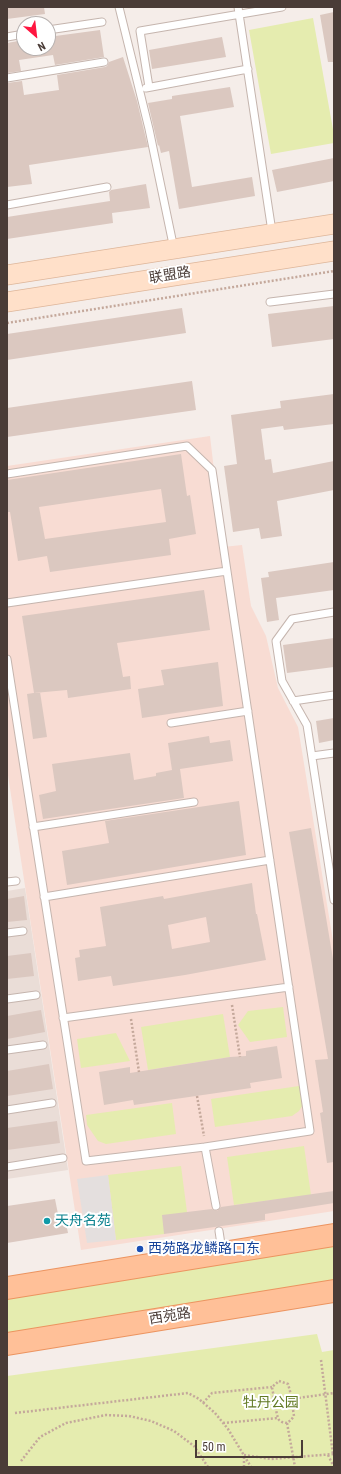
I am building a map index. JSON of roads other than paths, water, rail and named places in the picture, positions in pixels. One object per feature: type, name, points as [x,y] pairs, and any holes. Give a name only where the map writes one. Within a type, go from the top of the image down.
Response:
[{"type":"main road","name":"联盟路","points":[[7,275],[334,224]]},
{"type":"main road","name":"联盟路","points":[[7,302],[334,251]]},
{"type":"main road","points":[[7,1288],[334,1235]]},
{"type":"main road","name":"西苑路","points":[[7,1344],[334,1291]]},
{"type":"lane","points":[[119,7],[149,129],[174,249]]},
{"type":"lane","points":[[149,87],[140,31],[238,11],[282,7]]},
{"type":"lane","points":[[238,11],[271,224],[274,234]]},
{"type":"lane","points":[[56,29],[102,22]]},
{"type":"lane","points":[[7,78],[104,62]]},
{"type":"lane","points":[[139,89],[248,69]]},
{"type":"lane","points":[[7,205],[107,187]]},
{"type":"lane","points":[[270,302],[334,294]]},
{"type":"lane","points":[[7,474],[186,446],[212,470],[310,1131],[205,1147],[86,1161],[7,659]]},
{"type":"lane","points":[[7,603],[227,571]]},
{"type":"lane","points":[[334,612],[292,619],[276,641],[282,681],[307,725],[334,900]]},
{"type":"lane","points":[[293,701],[334,695]]},
{"type":"lane","points":[[171,723],[248,711]]},
{"type":"lane","points":[[312,756],[334,753]]},
{"type":"lane","points":[[33,827],[194,802]]},
{"type":"lane","points":[[44,896],[270,860]]},
{"type":"lane","points":[[7,882],[16,881]]},
{"type":"lane","points":[[7,933],[24,930]]},
{"type":"lane","points":[[63,1018],[289,987]]},
{"type":"lane","points":[[7,999],[36,995]]},
{"type":"lane","points":[[7,1050],[44,1045]]},
{"type":"lane","points":[[7,1110],[52,1103]]},
{"type":"lane","points":[[205,1147],[216,1206]]},
{"type":"lane","points":[[7,1167],[63,1158]]},
{"type":"lane","points":[[219,1232],[223,1253]]},
{"type":"place","name":"天舟名苑","points":[[47,1221]]},
{"type":"place","name":"西苑路龙鳞路口东","points":[[140,1249]]},
{"type":"park label","name":"牡丹公园","points":[[271,1403]]}]
